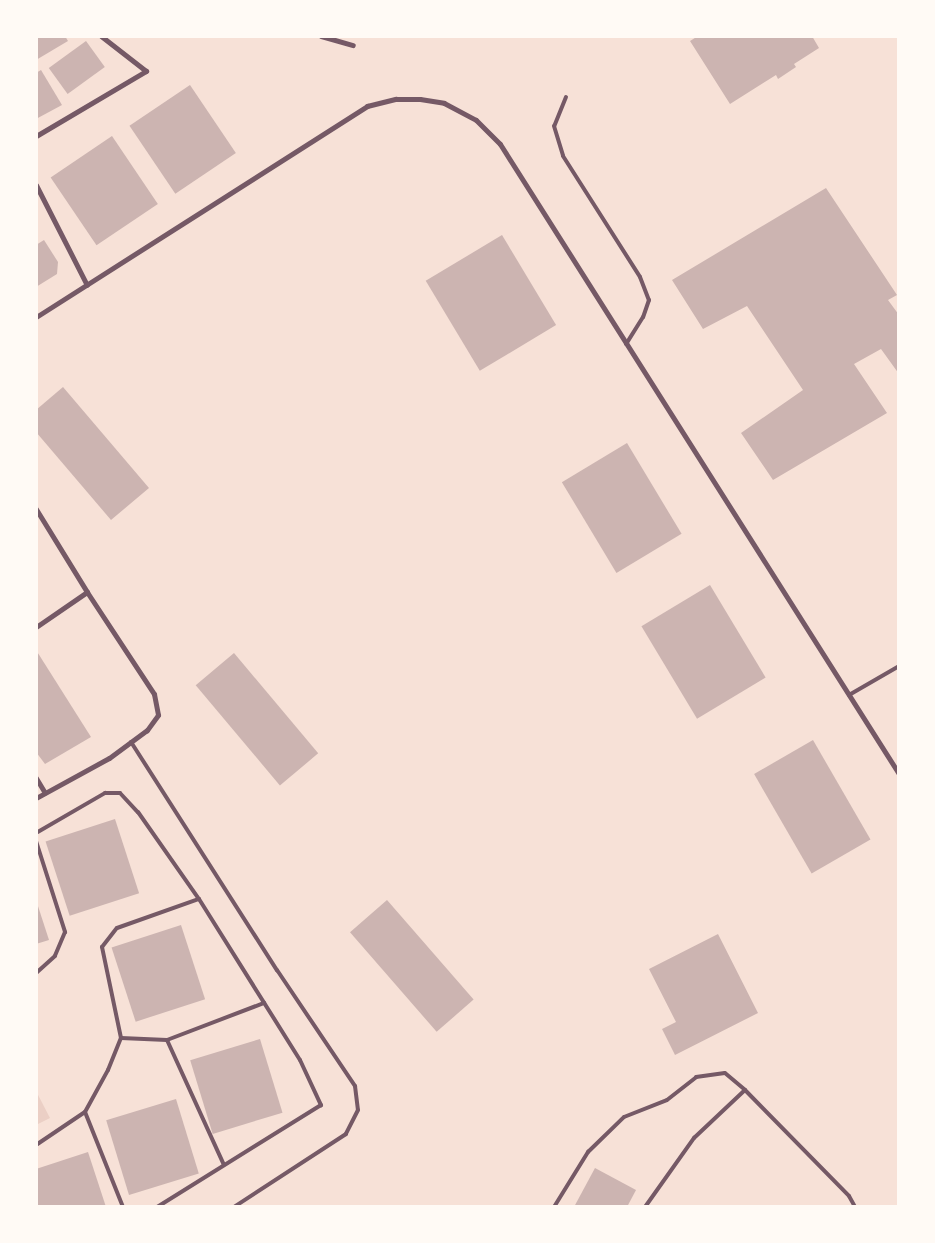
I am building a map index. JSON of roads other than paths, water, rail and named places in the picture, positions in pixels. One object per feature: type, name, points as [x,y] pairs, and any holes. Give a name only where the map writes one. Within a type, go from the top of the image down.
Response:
[{"type":"street","points":[[36,136],[146,71],[101,36]]},
{"type":"street","points":[[321,36],[353,45]]},
{"type":"street","points":[[36,317],[367,106],[396,99],[420,99],[444,103],[476,120],[500,144],[899,774]]},
{"type":"street","points":[[36,185],[87,285]]},
{"type":"street","points":[[36,509],[87,592],[154,694],[158,715],[147,730],[109,758],[36,798]]},
{"type":"street","points":[[36,627],[87,592]]},
{"type":"street","points":[[36,778],[45,793]]},
{"type":"lane","points":[[566,97],[554,126],[563,156],[640,277],[649,300],[643,317],[626,344]]},
{"type":"lane","points":[[849,695],[899,666]]},
{"type":"lane","points":[[131,742],[277,970],[355,1086],[358,1110],[346,1134],[234,1207]]},
{"type":"lane","points":[[36,833],[105,793],[120,793],[138,812],[199,899],[300,1060],[321,1105],[157,1207]]},
{"type":"lane","points":[[36,841],[65,932],[55,956],[36,973]]},
{"type":"lane","points":[[36,1145],[85,1112],[108,1070],[121,1038],[102,947],[117,928],[199,899]]},
{"type":"lane","points":[[121,1038],[167,1040],[264,1003]]},
{"type":"lane","points":[[167,1040],[224,1165]]},
{"type":"lane","points":[[554,1207],[588,1152],[624,1117],[667,1100],[696,1078],[725,1073],[745,1090],[849,1196],[855,1207]]},
{"type":"lane","points":[[645,1207],[694,1138],[745,1090]]},
{"type":"lane","points":[[85,1112],[123,1207]]}]
